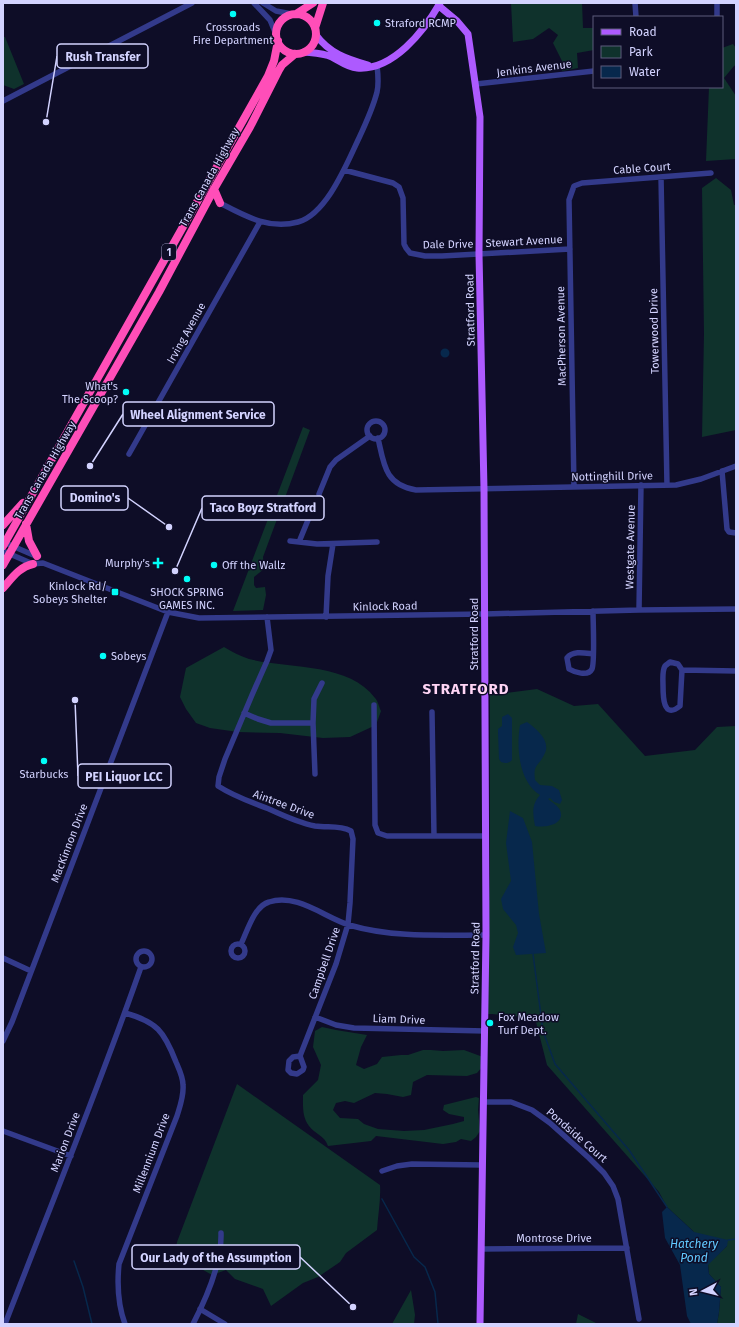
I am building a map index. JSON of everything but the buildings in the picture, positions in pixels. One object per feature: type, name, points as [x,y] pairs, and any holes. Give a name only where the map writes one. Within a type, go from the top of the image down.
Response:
[{"type":"highway","points":[[313,3],[282,20],[277,31],[277,39],[285,50],[295,54],[304,52],[313,45],[323,3]]},
{"type":"highway","points":[[294,14],[302,15],[313,22],[316,32]]},
{"type":"highway","name":"Trans Canada Highway","points":[[3,565],[6,547],[33,492],[268,76],[274,61],[277,39]]},
{"type":"highway","name":"Trans Canada Highway","points":[[6,547],[26,524],[103,392],[214,189],[250,127],[282,65],[295,54]]},
{"type":"highway","points":[[206,205],[220,203],[214,189]]},
{"type":"highway","points":[[3,525],[33,492]]},
{"type":"highway","points":[[3,588],[20,570],[35,560],[28,541],[26,524]]},
{"type":"main road","points":[[304,52],[326,55],[351,67],[358,68],[374,66],[393,58],[406,48],[440,4]]},
{"type":"main road","name":"Stratford Road","points":[[440,4],[468,34],[480,117],[479,254],[484,488],[486,836],[485,1031],[480,1324]]},
{"type":"main road","points":[[316,32],[325,46],[342,57],[374,66]]},
{"type":"main road","points":[[475,1324],[480,1305]]},
{"type":"street","points":[[3,101],[192,3]]},
{"type":"street","points":[[254,3],[270,20],[277,39]]},
{"type":"street","points":[[263,3],[276,11],[294,14]]},
{"type":"street","points":[[635,3],[636,16]]},
{"type":"street","points":[[717,3],[717,16]]},
{"type":"street","points":[[220,203],[260,222],[276,224],[298,222],[315,213],[341,178],[373,106],[377,91],[374,66]]},
{"type":"street","name":"Jenkins Avenue","points":[[476,84],[593,71]]},
{"type":"street","name":"Dale Drive","points":[[344,170],[394,183],[399,187],[404,198],[404,244],[410,253],[425,256],[479,254]]},
{"type":"street","name":"Cable Court","points":[[574,186],[582,183],[712,173]]},
{"type":"street","name":"Towerwood Drive","points":[[661,177],[667,485]]},
{"type":"street","name":"MacPherson Avenue","points":[[574,186],[569,200],[574,487]]},
{"type":"street","name":"Irving Avenue","points":[[129,454],[260,222]]},
{"type":"street","name":"Stewart Avenue","points":[[479,254],[570,249]]},
{"type":"street","points":[[373,422],[379,422],[383,425],[385,430],[383,435],[378,438],[372,438],[370,436],[367,431],[369,425],[373,422]]},
{"type":"street","points":[[319,494],[330,467],[336,460],[370,436]]},
{"type":"street","name":"Nottinghill Drive","points":[[378,438],[384,466],[389,476],[397,484],[416,490],[667,485],[688,483],[736,466]]},
{"type":"street","points":[[722,471],[727,529],[729,532],[736,533]]},
{"type":"street","name":"Westgate Avenue","points":[[639,610],[640,485]]},
{"type":"street","points":[[299,542],[315,503]]},
{"type":"street","points":[[290,541],[317,544],[376,542]]},
{"type":"street","points":[[326,617],[328,576],[333,544]]},
{"type":"street","name":"Kinlock Road","points":[[6,547],[35,560],[168,612],[199,618],[736,609]]},
{"type":"street","name":"Kinlock Road","points":[[6,547],[35,560]]},
{"type":"street","points":[[592,611],[593,654],[592,668],[590,671],[577,673],[569,668],[568,658],[570,654],[593,654]]},
{"type":"street","name":"MacKinnon Drive","points":[[4,1039],[168,612]]},
{"type":"street","points":[[267,617],[271,650],[244,713],[271,723],[313,723]]},
{"type":"street","points":[[670,662],[678,664],[682,670],[680,706],[676,709],[668,709],[664,705],[663,699],[663,671],[665,666],[670,662]]},
{"type":"street","points":[[682,670],[736,671]]},
{"type":"street","points":[[315,774],[313,723],[314,699],[322,683]]},
{"type":"street","points":[[374,705],[375,825],[378,833],[382,835],[486,836]]},
{"type":"street","points":[[432,712],[434,836]]},
{"type":"street","name":"Aintree Drive","points":[[244,713],[219,776],[218,786],[234,796],[295,820],[315,826],[339,826],[346,828]]},
{"type":"street","name":"Campbell Drive","points":[[300,1056],[336,964],[348,924],[353,839],[351,831],[346,828]]},
{"type":"street","points":[[241,944],[254,915],[267,902],[278,900],[296,902],[348,924],[365,929],[393,933],[486,935]]},
{"type":"street","points":[[3,958],[31,971]]},
{"type":"street","name":"Marion Drive","points":[[5,1324],[71,1156],[141,967]]},
{"type":"street","name":"Millennium Drive","points":[[125,1013],[141,1018],[156,1026],[162,1033],[167,1040],[176,1060],[184,1086],[177,1116],[119,1264],[119,1298],[125,1324]]},
{"type":"street","name":"Liam Drive","points":[[315,1017],[336,1025],[354,1028],[485,1031]]},
{"type":"street","name":"Pondside Court","points":[[484,1102],[511,1102],[532,1110],[550,1123],[604,1173],[615,1192],[619,1205],[639,1319]]},
{"type":"street","points":[[3,1131],[71,1156]]},
{"type":"street","points":[[382,1170],[412,1164],[482,1165]]},
{"type":"street","points":[[193,1324],[206,1297],[220,1254],[221,1233]]},
{"type":"street","name":"Montrose Drive","points":[[481,1249],[627,1248]]},
{"type":"street","points":[[200,1309],[225,1324]]},
{"type":"green space","points":[[511,3],[582,3],[583,28],[593,28],[593,50],[577,53],[578,68],[562,71],[562,61],[553,43],[558,35],[549,28],[533,39],[513,42]]},
{"type":"green space","points":[[3,37],[5,37],[24,84],[14,89],[3,85]]},
{"type":"green space","points":[[733,44],[736,48],[736,65],[724,78],[736,96],[736,159],[706,161],[709,88],[723,88],[723,48]]},
{"type":"green space","points":[[716,178],[731,190],[734,205],[736,205],[736,430],[702,437],[704,334],[702,188]]},
{"type":"green space","points":[[303,427],[310,430],[263,557],[264,569],[254,577],[254,585],[256,588],[265,587],[266,595],[263,610],[233,611]]},
{"type":"green space","points":[[224,647],[249,659],[334,672],[350,678],[364,686],[377,701],[381,711],[376,725],[350,737],[323,738],[280,733],[238,732],[210,728],[196,723],[180,697],[186,668]]},
{"type":"green space","points":[[537,689],[574,706],[598,704],[645,756],[695,750],[717,727],[736,726],[736,1324],[717,1324],[721,1287],[709,1274],[708,1264],[727,1246],[704,1244],[692,1230],[667,1207],[659,1192],[547,1065],[535,1018],[485,1014],[490,873],[490,695]]},
{"type":"green space","points":[[322,1027],[367,1035],[361,1047],[356,1065],[364,1069],[377,1064],[382,1057],[408,1055],[423,1050],[464,1050],[483,1057],[482,1067],[477,1073],[467,1076],[427,1075],[413,1082],[411,1095],[403,1097],[375,1093],[354,1103],[345,1101],[336,1103],[333,1110],[340,1118],[358,1119],[364,1124],[378,1129],[404,1131],[424,1130],[464,1121],[464,1117],[449,1114],[443,1110],[444,1105],[476,1097],[479,1098],[478,1110],[480,1131],[476,1137],[471,1141],[461,1139],[456,1142],[443,1144],[376,1136],[371,1141],[328,1146],[324,1139],[311,1129],[307,1123],[303,1107],[303,1095],[318,1080],[321,1065],[313,1047],[315,1031]]},
{"type":"green space","points":[[237,1084],[380,1185],[377,1230],[346,1253],[340,1262],[318,1277],[303,1283],[271,1306],[263,1289],[235,1279],[226,1270],[212,1275],[175,1254],[177,1242]]},
{"type":"green space","points":[[411,1290],[415,1315],[414,1324],[392,1324]]},
{"type":"green space","points":[[578,1314],[598,1324],[576,1324]]},
{"type":"water","points":[[443,349],[447,349],[449,353],[447,357],[443,357],[441,355],[441,351]]},
{"type":"water","points":[[508,714],[512,718],[512,760],[504,763],[499,759],[498,729],[502,726],[502,717]]},
{"type":"water","points":[[527,722],[539,732],[546,745],[544,755],[535,768],[535,780],[540,785],[552,786],[559,790],[562,800],[560,804],[554,802],[550,798],[548,799],[560,810],[561,815],[557,822],[548,826],[535,826],[533,814],[534,806],[540,795],[527,782],[521,764],[518,744],[520,725]]},
{"type":"water","points":[[510,811],[523,818],[532,842],[539,914],[546,953],[516,955],[513,947],[518,933],[516,925],[503,909],[501,899],[511,881],[506,843]]},
{"type":"water","name":"Hatchery Pond","points":[[667,1207],[694,1232],[728,1240],[727,1246],[708,1265],[709,1274],[721,1287],[717,1324],[691,1324],[687,1316],[680,1265],[665,1238],[662,1212]]},
{"type":"waterway","points":[[533,954],[543,1031],[555,1064],[629,1150],[667,1207]]},
{"type":"waterway","points":[[382,1199],[414,1257],[425,1267],[435,1292],[438,1324]]},
{"type":"waterway","points":[[728,1240],[736,1239]]},
{"type":"waterway","points":[[74,1261],[83,1287],[92,1324]]},
{"type":"place","name":"Crossroads Fire Department","points":[[233,14]]},
{"type":"place","name":"Straford RCMP","points":[[377,23]]},
{"type":"place","name":"Rush Transfer","points":[[46,122]]},
{"type":"place","name":"What's The Scoop?","points":[[126,392]]},
{"type":"place","name":"Wheel Alignment Service","points":[[90,466]]},
{"type":"place","name":"Domino's","points":[[169,527]]},
{"type":"place","name":"Murphy’s","points":[[158,563]]},
{"type":"place","name":"Off the Wallz","points":[[214,565]]},
{"type":"place","name":"Taco Boyz Stratford","points":[[175,571]]},
{"type":"place","name":"SHOCK SPRING GAMES INC.","points":[[187,579]]},
{"type":"place","name":"Kinlock Rd/ Sobeys Shelter","points":[[115,592]]},
{"type":"place","name":"Sobeys","points":[[103,656]]},
{"type":"place","name":"PEI Liquor LCC","points":[[75,700]]},
{"type":"place","name":"Starbucks","points":[[44,761]]},
{"type":"place","name":"Fox Meadow Turf Dept.","points":[[490,1023]]},
{"type":"place","name":"Our Lady of the Assumption","points":[[353,1307]]},
{"type":"district","name":"STRATFORD","points":[[466,689]]}]
